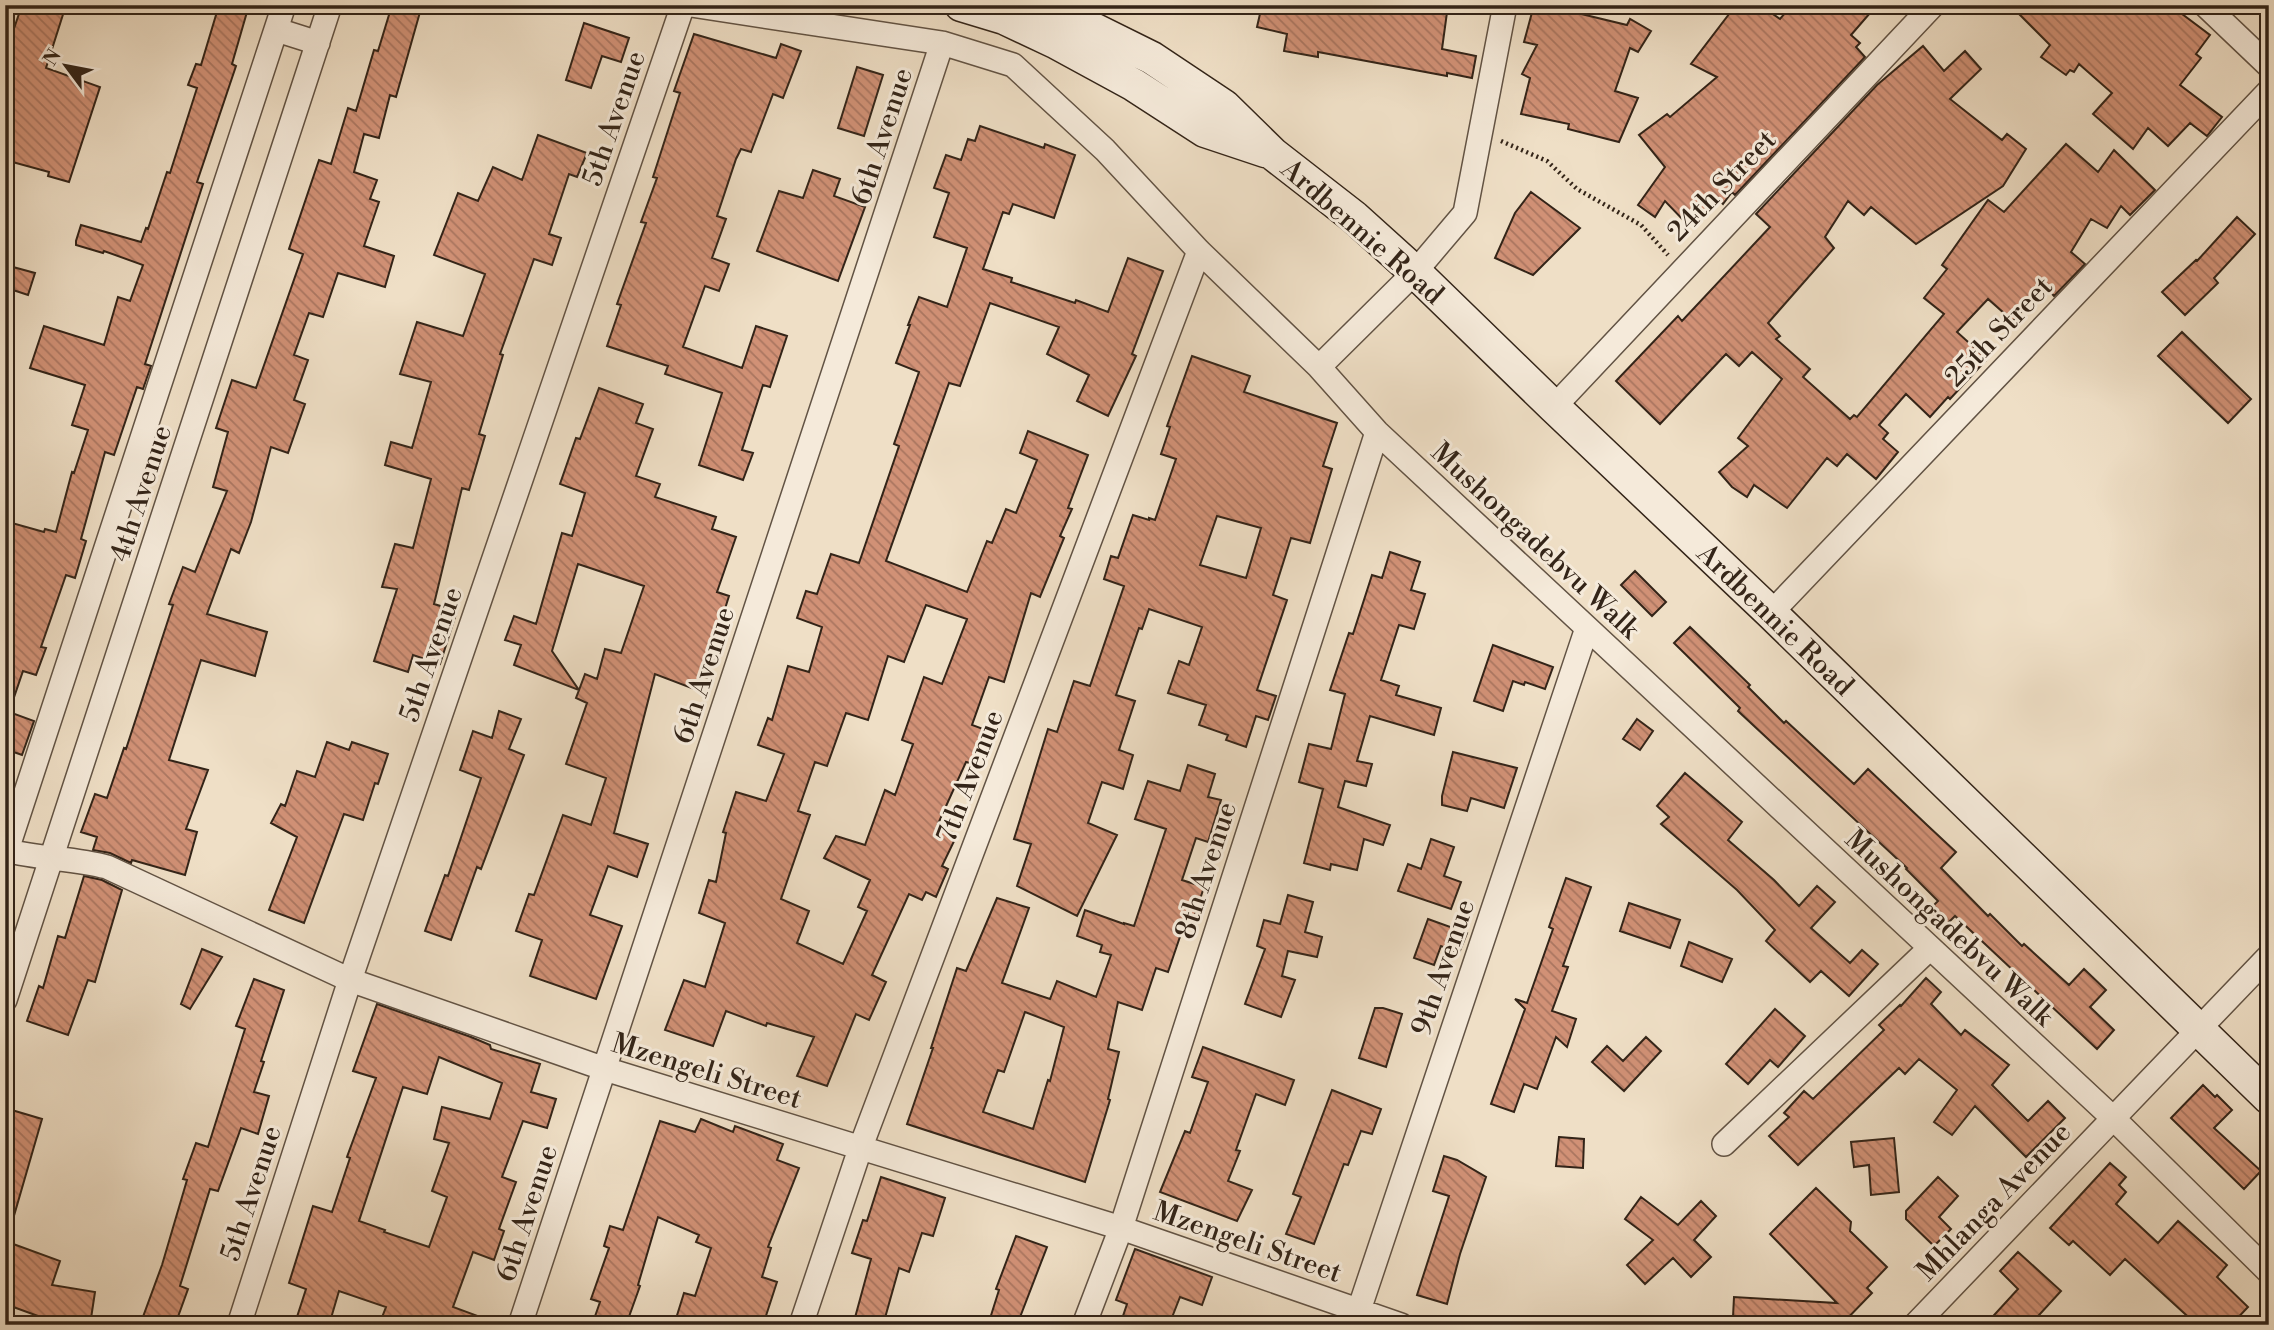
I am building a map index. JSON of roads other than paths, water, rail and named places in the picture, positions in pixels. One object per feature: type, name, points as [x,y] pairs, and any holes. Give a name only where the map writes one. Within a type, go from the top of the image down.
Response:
[{"type":"main road","name":"Ardbennie Road","points":[[961,5],[1004,18],[1055,42],[1134,85],[1205,131],[1272,153]]},
{"type":"main road","name":"Ardbennie Road","points":[[1045,5],[1152,58],[1224,106],[1272,153],[1344,210],[1415,272],[1771,613],[2196,1030],[2269,1098]]},
{"type":"street","name":"4th Avenue","points":[[6,852],[284,5]]},
{"type":"street","name":"4th Avenue","points":[[5,1000],[330,5]]},
{"type":"street","name":"5th Avenue","points":[[239,1325],[350,980],[683,5]]},
{"type":"street","name":"Mushongadebvu Walk","points":[[691,5],[942,43],[1013,65],[1105,150],[1199,251],[1320,367],[1377,432],[2114,1119],[2269,1272]]},
{"type":"street","points":[[1320,367],[1415,272],[1465,213],[1505,5]]},
{"type":"street","name":"24th Street","points":[[1554,407],[1933,5]]},
{"type":"street","points":[[2205,5],[2269,66]]},
{"type":"street","points":[[277,30],[318,43]]},
{"type":"street","name":"6th Avenue","points":[[520,1325],[942,43]]},
{"type":"street","name":"25th Street","points":[[1771,613],[2269,91]]},
{"type":"street","name":"7th Avenue","points":[[801,1325],[860,1149],[1199,251]]},
{"type":"street","name":"8th Avenue","points":[[1084,1325],[1121,1228],[1377,432]]},
{"type":"street","name":"9th Avenue","points":[[1357,1318],[1587,628]]},
{"type":"street","name":"Mzengeli Street","points":[[6,852],[83,860],[121,872],[350,980],[605,1069],[1121,1228],[1357,1318],[1401,1325]]},
{"type":"street","points":[[1724,1144],[1929,949]]},
{"type":"street","name":"Mhlanga Avenue","points":[[1915,1325],[2269,956]]}]
